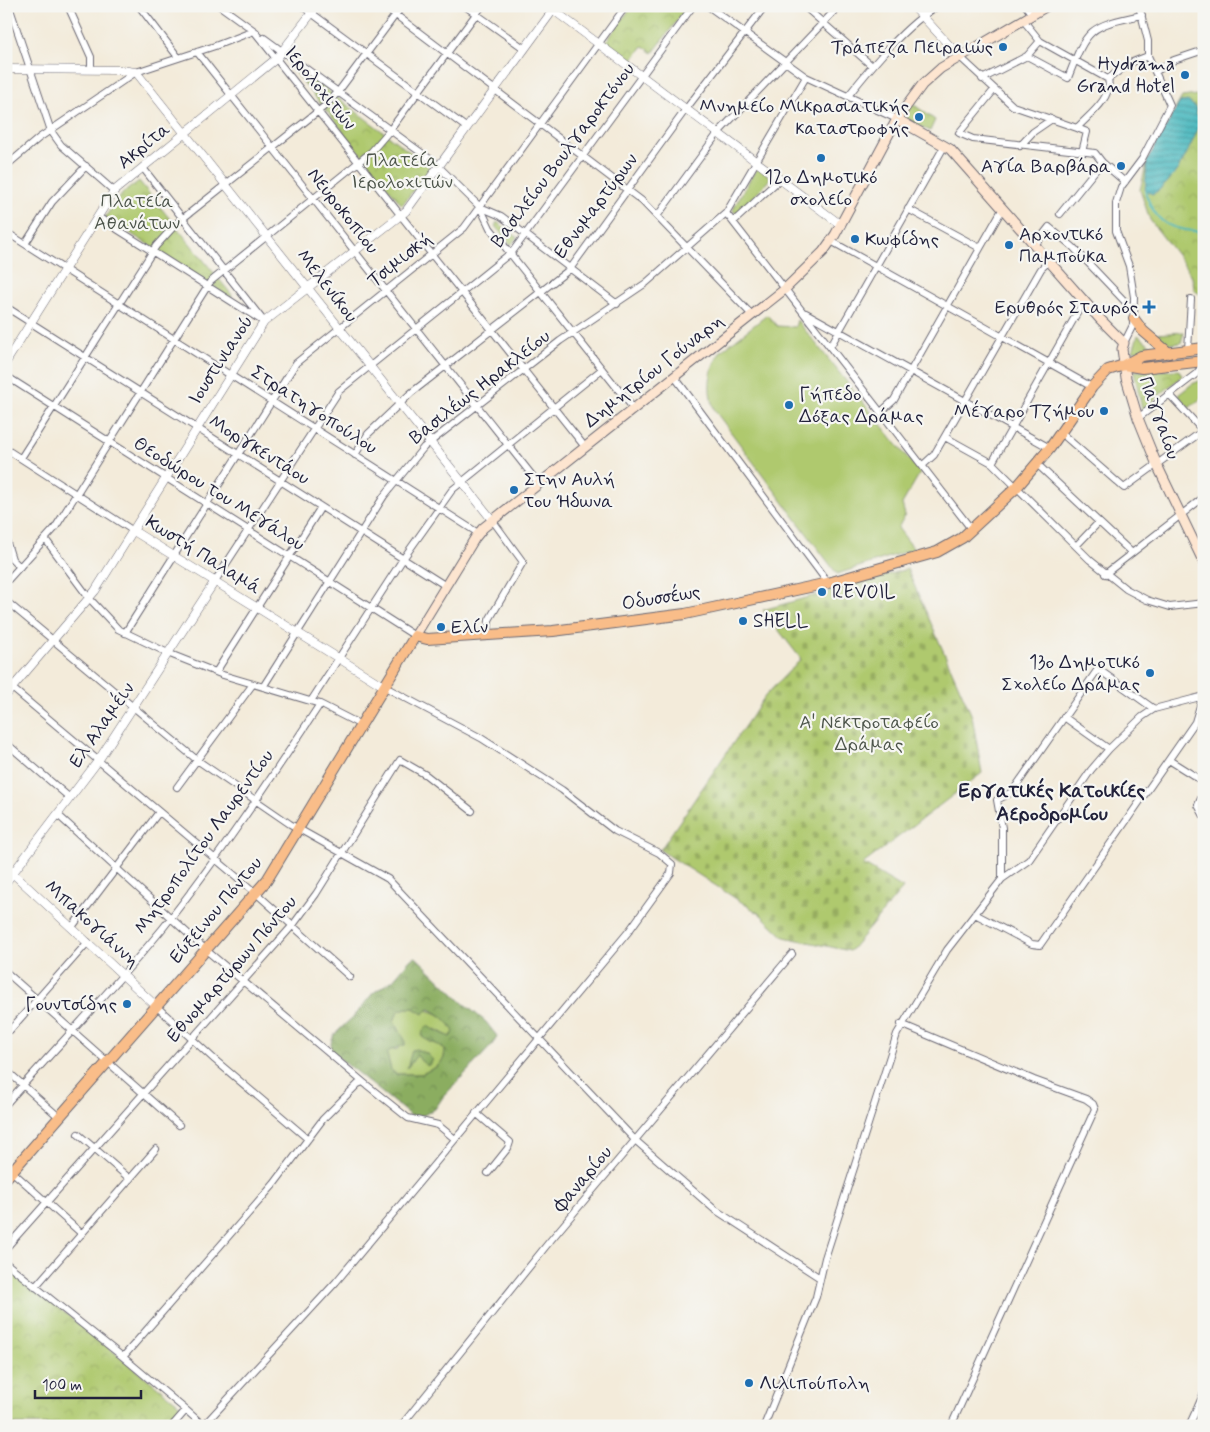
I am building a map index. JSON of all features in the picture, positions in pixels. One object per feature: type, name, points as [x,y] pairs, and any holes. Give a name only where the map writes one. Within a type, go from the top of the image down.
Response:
[{"type":"main road","name":"Δημητρίου Γούναρη","points":[[415,636],[478,533],[785,289],[832,241],[897,119],[922,84],[941,68],[1047,6]]},
{"type":"main road","points":[[897,119],[944,145],[1124,343]]},
{"type":"main road","points":[[1134,316],[1143,332],[1169,353]]},
{"type":"main road","name":"Παγγαίου","points":[[1124,343],[1124,365],[1138,418],[1157,465],[1203,557]]},
{"type":"main road","name":"Οδυσσέως","points":[[415,636],[427,639],[488,636],[580,628],[674,616],[828,583],[908,562],[949,546],[972,530],[1016,488],[1050,448],[1092,387],[1108,370],[1124,365],[1141,356],[1204,348]]},
{"type":"main road","points":[[1124,365],[1142,368],[1204,362]]},
{"type":"main road","name":"Εύξεινου Πόντου","points":[[8,1172],[59,1118],[268,880],[415,636]]},
{"type":"street","points":[[9,6],[51,131],[59,142],[114,191]]},
{"type":"street","points":[[68,6],[91,57],[91,70]]},
{"type":"street","points":[[139,6],[178,57]]},
{"type":"street","name":"Ιερολοχιτών","points":[[220,6],[254,31],[280,55],[338,92],[439,166],[480,207]]},
{"type":"street","points":[[302,6],[467,128]]},
{"type":"street","name":"Ακρίτα","points":[[6,362],[114,191],[280,55],[317,6]]},
{"type":"street","points":[[384,6],[584,156],[658,215],[752,315]]},
{"type":"street","points":[[21,458],[152,252],[169,230],[320,111],[338,92],[402,6]]},
{"type":"street","points":[[465,6],[525,49]]},
{"type":"street","points":[[6,582],[46,540],[207,287],[224,269],[360,163],[390,130],[482,6]]},
{"type":"street","name":"Τσιμισκή","points":[[125,633],[300,359],[462,230],[626,6]]},
{"type":"street","name":"Βασιλείου Βουλγαροκτόνου","points":[[215,581],[339,390],[510,254],[526,235],[693,6]]},
{"type":"street","points":[[708,6],[806,77],[897,119]]},
{"type":"street","name":"Εθνομαρτύρων","points":[[355,454],[368,434],[400,404],[570,269],[686,109],[765,6]]},
{"type":"street","points":[[804,6],[872,66]]},
{"type":"street","points":[[658,215],[718,133],[839,6]]},
{"type":"street","points":[[913,6],[927,12],[960,57],[994,90],[1017,108],[1087,132],[1082,152]]},
{"type":"street","points":[[848,96],[872,66],[927,12],[938,6]]},
{"type":"street","points":[[1026,6],[1032,15]]},
{"type":"street","points":[[1124,343],[1132,330],[1134,316],[1130,266],[1116,229],[1116,203],[1120,188],[1142,159],[1169,109],[1170,102],[1148,56],[1148,41],[1139,6]]},
{"type":"street","points":[[553,8],[841,225]]},
{"type":"street","name":"Ιουστινιανού","points":[[6,695],[89,598],[264,322],[402,215],[525,49],[553,8]]},
{"type":"street","points":[[1027,56],[1068,78],[1084,39],[1100,26],[1142,15]]},
{"type":"street","points":[[1023,20],[1040,41],[1108,79]]},
{"type":"street","points":[[6,166],[51,131],[136,72],[254,31]]},
{"type":"street","points":[[982,79],[1027,56],[1040,41]]},
{"type":"street","points":[[1155,72],[1174,60],[1204,50]]},
{"type":"street","name":"Νευροκοπίου","points":[[198,52],[538,484]]},
{"type":"street","name":"Ιερολοχιτών","points":[[280,55],[360,163],[585,447]]},
{"type":"street","points":[[1108,79],[1132,62],[1148,56]]},
{"type":"street","points":[[6,69],[136,72]]},
{"type":"street","name":"Μελενίκου","points":[[136,72],[493,521]]},
{"type":"street","name":"Βασιλέως Ηρακλείου","points":[[263,687],[395,480],[429,441],[523,369],[617,304],[688,247],[726,213],[806,77]]},
{"type":"street","points":[[1077,128],[1105,97],[1109,88],[1108,79]]},
{"type":"street","points":[[994,90],[960,134],[969,138],[1020,146],[1098,154],[1102,162],[1125,182]]},
{"type":"street","points":[[1020,146],[1033,132],[1052,119]]},
{"type":"street","points":[[830,347],[944,145]]},
{"type":"street","points":[[1060,214],[1102,162]]},
{"type":"street","points":[[24,244],[52,202],[86,166]]},
{"type":"street","points":[[144,168],[264,322]]},
{"type":"street","points":[[733,222],[780,179]]},
{"type":"street","points":[[480,207],[498,214],[617,304]]},
{"type":"street","points":[[480,207],[490,228],[633,408]]},
{"type":"street","points":[[882,412],[894,400],[1003,208]]},
{"type":"street","points":[[908,209],[980,248]]},
{"type":"street","points":[[726,213],[972,530]]},
{"type":"street","points":[[98,217],[264,322]]},
{"type":"street","points":[[1035,245],[1049,227],[1073,247],[1134,316]]},
{"type":"street","name":"Στρατηγοπούλου","points":[[6,232],[478,533]]},
{"type":"street","points":[[832,241],[1092,387]]},
{"type":"street","points":[[922,465],[932,458],[1041,269],[1049,261]]},
{"type":"street","points":[[1188,350],[1191,299]]},
{"type":"street","points":[[992,463],[1050,364],[1084,301]]},
{"type":"street","name":"Μοργκεντάου","points":[[6,307],[446,586]]},
{"type":"street","points":[[802,310],[1050,448]]},
{"type":"street","points":[[1138,418],[1196,374],[1204,362]]},
{"type":"street","points":[[310,701],[438,508],[461,481],[602,368]]},
{"type":"street","name":"Θεοδώρου του Μεγάλου","points":[[6,376],[415,636]]},
{"type":"street","points":[[674,376],[828,583]]},
{"type":"street","points":[[1061,433],[1124,488],[1203,431],[1169,394]]},
{"type":"street","points":[[945,436],[992,463],[1105,574],[1136,594],[1159,604],[1181,607],[1204,604]]},
{"type":"street","name":"Κωστή Παλαμά","points":[[7,450],[384,687]]},
{"type":"street","points":[[1037,464],[1132,553]]},
{"type":"street","points":[[1105,574],[1204,497]]},
{"type":"street","points":[[216,672],[321,507]]},
{"type":"street","points":[[488,636],[489,620],[523,562],[493,521]]},
{"type":"street","points":[[1076,546],[1099,522]]},
{"type":"street","points":[[6,540],[12,558],[20,567]]},
{"type":"street","points":[[46,540],[89,598],[109,621],[125,633],[170,654],[216,672],[320,704],[361,725]]},
{"type":"street","name":"Ελ Αλαμέιν","points":[[6,882],[98,761],[170,654],[215,581]]},
{"type":"street","points":[[6,601],[197,760],[299,829],[391,881],[635,1140],[714,1209],[820,1278]]},
{"type":"street","points":[[1002,879],[1002,828],[997,800],[1012,792],[1098,669],[1154,709]]},
{"type":"street","points":[[177,787],[253,684]]},
{"type":"street","points":[[6,1263],[124,1357],[204,1425],[336,1282],[629,931],[671,873],[672,864],[659,853],[615,831],[562,790],[474,734],[384,687]]},
{"type":"street","points":[[12,688],[257,894],[350,976]]},
{"type":"street","points":[[764,1426],[811,1312],[820,1278],[857,1165],[883,1073],[901,1024],[948,950],[975,914],[1002,879],[1029,860],[1091,770],[1109,749],[1142,717],[1154,709],[1204,696]]},
{"type":"street","points":[[975,914],[1032,944],[1040,945],[1198,717],[1204,696]]},
{"type":"street","name":"Μητροπολίτου Λαυρεντίου","points":[[6,1104],[170,918],[256,801],[320,704]]},
{"type":"street","points":[[1064,717],[1109,749]]},
{"type":"street","points":[[6,743],[70,798]]},
{"type":"street","name":"Εθνομαρτύρων Πόντου","points":[[6,1248],[293,925],[342,853],[400,760],[426,774],[472,811]]},
{"type":"street","points":[[1169,760],[1204,782]]},
{"type":"street","points":[[1204,792],[1198,805],[1204,816]]},
{"type":"street","points":[[72,927],[159,812]]},
{"type":"street","points":[[58,815],[206,950],[363,1082],[408,1118],[418,1122],[438,1125],[455,1138]]},
{"type":"street","name":"Μπακογιάννη","points":[[6,867],[156,1006]]},
{"type":"street","points":[[10,1030],[88,942]]},
{"type":"street","name":"Φαναρίου","points":[[402,1426],[635,1140],[792,954]]},
{"type":"street","points":[[6,972],[179,1125]]},
{"type":"street","points":[[156,1006],[308,1139]]},
{"type":"street","points":[[901,1024],[1034,1080],[1086,1099],[1096,1109],[951,1426]]},
{"type":"street","points":[[6,1070],[59,1118]]},
{"type":"street","points":[[124,1357],[274,1184],[322,1118],[356,1086],[363,1082]]},
{"type":"street","points":[[476,1112],[510,1142],[508,1148],[488,1174]]},
{"type":"street","points":[[78,1134],[130,1179]]},
{"type":"street","points":[[36,1287],[156,1149]]},
{"type":"street","points":[[8,1172],[47,1202],[82,1234]]},
{"type":"street","points":[[1189,1426],[1204,1393]]},
{"type":"street","points":[[172,1426],[186,1410]]},
{"type":"green space","points":[[632,6],[688,6],[653,53],[643,46],[631,62],[605,43]]},
{"type":"green space","name":"Πλατεία Ιερολοχιτών","points":[[289,61],[431,168],[402,205],[288,63]]},
{"type":"green space","points":[[1196,95],[1204,102],[1204,297],[1194,290],[1193,279],[1184,264],[1150,220],[1140,190],[1147,161],[1182,97]]},
{"type":"green space","points":[[913,104],[935,120],[930,131],[904,118]]},
{"type":"green space","points":[[756,169],[760,169],[770,179],[740,212],[735,213],[733,211],[734,207]]},
{"type":"green space","name":"Πλατεία Αθανάτων","points":[[139,181],[232,295],[231,298],[105,217],[123,193]]},
{"type":"green space","points":[[497,222],[517,237],[511,245],[495,226]]},
{"type":"green space","name":"Γήπεδο Δόξας Δράμας","points":[[767,315],[777,326],[795,327],[797,320],[920,473],[902,504],[905,515],[898,528],[914,549],[837,574],[715,411],[710,395],[710,380],[717,358],[721,351]]},
{"type":"green space","points":[[1184,332],[1181,343],[1168,344],[1156,334]]},
{"type":"green space","points":[[1138,335],[1155,349],[1133,351]]},
{"type":"green space","points":[[1179,370],[1182,376],[1142,410],[1134,371]]},
{"type":"green space","points":[[1204,379],[1204,396],[1189,408],[1178,395],[1192,384]]},
{"type":"green space","name":"Α' Νεκτροταφείο Δράμας","points":[[907,569],[972,716],[982,773],[863,864],[903,888],[850,951],[784,937],[760,914],[660,850],[766,695],[801,659],[763,610]]},
{"type":"green space","points":[[416,957],[463,1003],[486,1022],[497,1036],[492,1045],[443,1097],[435,1109],[420,1117],[411,1116],[339,1058],[332,1051],[331,1043],[334,1035],[356,1014],[373,993],[393,980],[410,960]],"holes":[[[413,1008],[423,1014],[429,1009],[437,1013],[447,1021],[454,1032],[450,1037],[427,1026],[423,1030],[422,1037],[443,1048],[445,1050],[444,1058],[438,1066],[422,1074],[396,1074],[391,1070],[387,1054],[390,1050],[405,1045],[405,1040],[394,1021],[398,1011]]]},
{"type":"green space","points":[[406,1008],[434,1012],[446,1020],[454,1032],[450,1037],[435,1029],[430,1042],[440,1045],[445,1050],[444,1058],[438,1066],[422,1074],[396,1074],[391,1070],[387,1054],[390,1050],[398,1049],[400,1034],[394,1021],[398,1011]]},
{"type":"green space","points":[[416,1049],[426,1053],[433,1060],[428,1066],[417,1055],[407,1068],[412,1050]]},
{"type":"green space","points":[[6,1266],[183,1407],[166,1426],[6,1424]]},
{"type":"water","points":[[1188,101],[1197,109],[1195,114],[1204,116],[1184,159],[1171,179],[1162,187],[1153,194],[1145,191],[1147,161],[1180,102]]},
{"type":"waterway","points":[[1145,191],[1149,203],[1160,219],[1173,227],[1204,232]]},
{"type":"place","name":"Τράπεζα Πειραιώς","points":[[1003,47]]},
{"type":"place","name":"Hydrama Grand Hotel","points":[[1185,75]]},
{"type":"place","name":"Μνημείο Μικρασιατικής καταστροφής","points":[[919,117]]},
{"type":"place","name":"12ο Δημοτικό σχολείο","points":[[821,158]]},
{"type":"place","name":"Αγία Βαρβάρα","points":[[1121,166]]},
{"type":"place","name":"Κωφίδης","points":[[855,239]]},
{"type":"place","name":"Αρχοντικό Παμπούκα","points":[[1009,245]]},
{"type":"place","name":"Ερυθρός Σταυρός","points":[[1149,307]]},
{"type":"place","name":"Γήπεδο Δόξας Δράμας","points":[[789,405]]},
{"type":"place","name":"Μέγαρο Τζήμου","points":[[1104,411]]},
{"type":"place","name":"Στην Αυλή του Ήδωνα","points":[[514,490]]},
{"type":"place","name":"REVOIL","points":[[822,592]]},
{"type":"place","name":"SHELL","points":[[743,621]]},
{"type":"place","name":"Ελίν","points":[[441,627]]},
{"type":"place","name":"13ο Δημοτικό Σχολείο Δράμας","points":[[1150,673]]},
{"type":"place","name":"Γουντσίδης","points":[[127,1004]]},
{"type":"place","name":"Λιλιπούπολη","points":[[749,1383]]},
{"type":"district","name":"Εργατικές Κατοικίες Αεροδρομίου","points":[[1052,802]]}]
